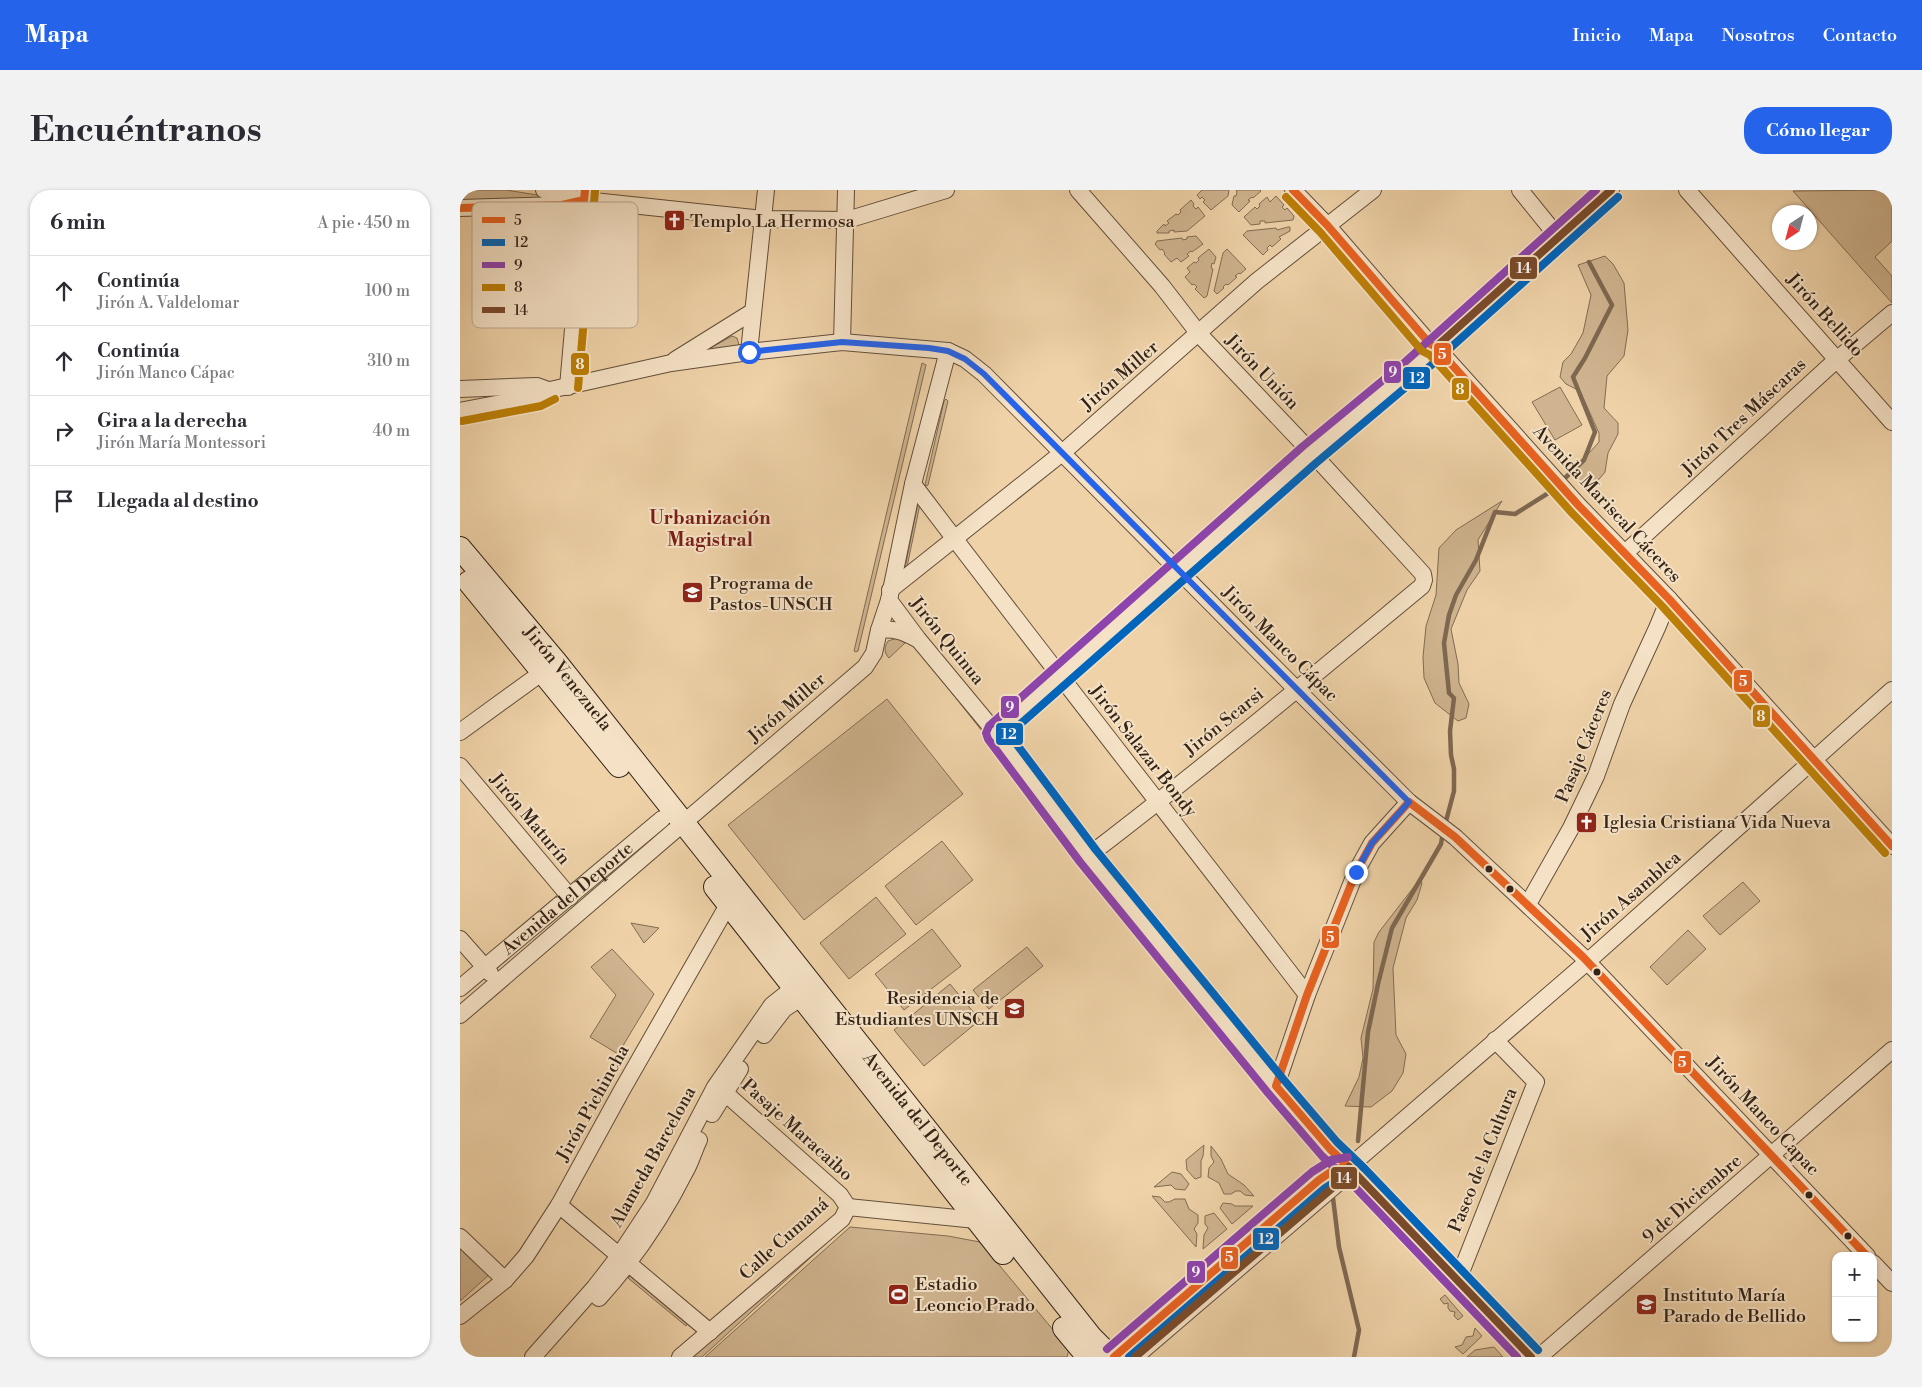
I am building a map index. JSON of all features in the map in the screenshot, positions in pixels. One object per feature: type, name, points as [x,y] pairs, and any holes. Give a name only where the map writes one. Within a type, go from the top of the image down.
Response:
[{"type":"street","points":[[544,190],[636,202]]},
{"type":"street","points":[[749,352],[766,190]]},
{"type":"street","points":[[842,342],[847,220],[846,190]]},
{"type":"street","points":[[638,202],[763,219],[847,220],[946,190]]},
{"type":"street","name":"Jirón Unión","points":[[1078,190],[1162,286],[1199,334],[1312,453],[1423,575]]},
{"type":"street","name":"Avenida Mariscal Cáceres","points":[[1293,190],[1327,225],[1430,344],[1436,347],[1579,506],[1669,599],[1892,846]]},
{"type":"street","name":"Jirón Miller","points":[[673,822],[865,667],[874,653],[889,595],[954,539],[1062,453],[1257,281],[1373,190]]},
{"type":"street","points":[[1520,190],[1558,237]]},
{"type":"street","points":[[996,733],[1058,676],[1312,453],[1426,358],[1611,190]]},
{"type":"street","name":"Jirón Bellido","points":[[1687,190],[1892,422]]},
{"type":"street","points":[[569,202],[584,195]]},
{"type":"street","points":[[671,363],[752,312]]},
{"type":"street","name":"Jirón Tres Máscaras","points":[[1625,553],[1837,360],[1892,313]]},
{"type":"street","points":[[568,386],[573,328]]},
{"type":"street","points":[[460,411],[539,396],[550,390],[671,363],[749,352],[842,342],[948,351]]},
{"type":"street","name":"Jirón Manco Cápac","points":[[948,351],[965,359],[984,374],[1409,802],[1440,823],[1528,904],[1587,962]]},
{"type":"street","name":"Jirón Quinua","points":[[948,351],[913,484],[889,595],[918,639],[996,733],[1088,856],[1276,1086],[1330,1149],[1531,1357]]},
{"type":"street","points":[[460,389],[537,386],[550,390]]},
{"type":"street","name":"Jirón Salazar Bondy","points":[[913,484],[1058,676],[1158,801],[1307,995]]},
{"type":"street","name":"Jirón Venezuela","points":[[460,548],[549,667],[673,822]]},
{"type":"street","name":"Jirón Venezuela","points":[[460,571],[549,667]]},
{"type":"street","name":"Jirón Scarsi","points":[[1088,856],[1422,586],[1423,575]]},
{"type":"street","name":"Pasaje Cáceres","points":[[1528,904],[1571,828],[1596,776],[1622,704],[1658,628],[1669,599]]},
{"type":"street","points":[[879,630],[903,631],[918,639]]},
{"type":"street","points":[[460,732],[549,667]]},
{"type":"street","name":"Jirón Asamblea","points":[[1349,1167],[1587,962],[1892,690]]},
{"type":"street","name":"Jirón Maturín","points":[[460,766],[570,897]]},
{"type":"street","points":[[1276,1086],[1307,995],[1356,872],[1372,843],[1409,802]]},
{"type":"street","name":"Avenida del Deporte","points":[[673,822],[985,1218],[1088,1357]]},
{"type":"street","name":"Avenida del Deporte","points":[[460,988],[483,967],[570,897],[673,822]]},
{"type":"street","name":"Avenida del Deporte","points":[[460,1014],[498,982],[673,822]]},
{"type":"street","name":"Jirón Pichincha","points":[[460,1316],[505,1280],[526,1256],[559,1205],[732,897]]},
{"type":"street","points":[[460,939],[498,982]]},
{"type":"street","name":"Jirón Manco Capac","points":[[1587,962],[1863,1252]]},
{"type":"street","name":"Alameda Barcelona","points":[[534,1357],[595,1287],[650,1234],[687,1169],[720,1090],[772,1005],[804,988]]},
{"type":"street","name":"Paseo de la Cultura","points":[[1458,1280],[1536,1082],[1496,1040]]},
{"type":"street","name":"9 de Diciembre","points":[[1539,1357],[1892,1050]]},
{"type":"street","name":"Pasaje Maracaibo","points":[[720,1090],[840,1195],[848,1207]]},
{"type":"street","points":[[1112,1357],[1319,1180],[1335,1169],[1349,1167]]},
{"type":"street","points":[[1134,1357],[1344,1178],[1349,1167]]},
{"type":"street","points":[[559,1205],[710,1332]]},
{"type":"street","name":"Calle Cumaná","points":[[680,1357],[842,1219],[848,1207],[985,1218]]},
{"type":"street","name":"Avenida del Deporte","points":[[985,1218],[1091,1337],[1112,1357]]},
{"type":"street","points":[[460,1237],[505,1280]]},
{"type":"street","name":"Alameda Barcelona","points":[[546,1357],[624,1260]]},
{"type":"street","points":[[1877,1267],[1892,1283]]},
{"type":"shaded area","points":[[460,190],[506,190],[562,199],[460,200]]},
{"type":"shaded area","points":[[1202,190],[1229,190],[1228,196],[1211,210],[1203,202],[1205,200],[1202,197],[1200,199],[1197,195]]},
{"type":"shaded area","points":[[1236,190],[1261,191],[1248,200],[1250,201],[1239,212],[1232,205],[1234,196],[1236,196]]},
{"type":"shaded area","points":[[1892,190],[1892,241],[1875,257],[1892,276],[1892,303],[1817,218],[1817,205],[1805,205],[1793,191]]},
{"type":"shaded area","points":[[1276,196],[1284,205],[1282,207],[1285,210],[1287,208],[1294,216],[1293,220],[1265,223],[1265,221],[1260,221],[1260,224],[1251,225],[1244,217],[1255,207],[1257,209],[1260,206],[1259,204],[1267,197],[1270,202]]},
{"type":"shaded area","points":[[1191,200],[1194,204],[1193,206],[1196,209],[1198,207],[1205,216],[1187,231],[1174,232],[1174,230],[1169,231],[1169,233],[1157,233],[1164,224],[1165,226],[1169,223],[1167,221],[1176,214],[1178,215],[1181,212],[1180,210]]},
{"type":"shaded area","points":[[1290,227],[1290,231],[1279,237],[1281,239],[1272,247],[1270,245],[1263,255],[1243,235],[1247,231],[1276,228],[1277,230]]},
{"type":"shaded area","points":[[1196,236],[1203,244],[1187,254],[1189,256],[1181,262],[1177,258],[1171,262],[1162,249],[1160,250],[1155,244],[1157,241],[1182,238],[1183,240],[1187,239],[1187,237]]},
{"type":"shaded area","points":[[1209,249],[1216,257],[1214,264],[1212,263],[1211,268],[1213,269],[1207,296],[1204,298],[1195,289],[1197,287],[1194,284],[1192,285],[1185,277],[1190,272],[1187,268],[1194,262],[1196,263],[1199,260],[1198,258]]},
{"type":"shaded area","points":[[1227,249],[1246,269],[1235,276],[1237,277],[1228,285],[1226,284],[1217,294],[1214,291],[1223,253]]},
{"type":"shaded area","points":[[1605,256],[1613,264],[1624,283],[1628,330],[1624,356],[1607,376],[1604,408],[1618,423],[1618,434],[1608,453],[1605,472],[1589,491],[1572,472],[1599,442],[1599,433],[1580,391],[1566,384],[1560,377],[1563,362],[1571,354],[1583,333],[1591,295],[1578,265]]},
{"type":"shaded area","points":[[732,336],[737,338],[738,348],[705,351]]},
{"type":"shaded area","points":[[922,363],[926,365],[858,651],[856,652],[854,651]]},
{"type":"shaded area","points":[[1560,387],[1582,425],[1555,440],[1532,402]]},
{"type":"shaded area","points":[[946,399],[948,401],[928,485],[926,486],[944,401]]},
{"type":"shaded area","points":[[1502,501],[1478,540],[1480,571],[1467,590],[1451,629],[1458,664],[1459,683],[1469,704],[1466,718],[1458,721],[1435,703],[1424,678],[1423,657],[1426,626],[1436,595],[1439,548],[1456,530]]},
{"type":"shaded area","points":[[918,503],[920,504],[907,567],[905,568]]},
{"type":"shaded area","points":[[897,638],[905,643],[889,658],[885,652],[886,645],[888,641]]},
{"type":"shaded area","points":[[929,655],[1322,1153],[1322,1157],[1319,1157],[925,659]]},
{"type":"shaded area","points":[[887,699],[963,794],[804,920],[728,825]]},
{"type":"shaded area","points":[[942,841],[973,880],[916,925],[885,886]]},
{"type":"shaded area","points":[[1420,879],[1422,883],[1417,900],[1406,918],[1393,968],[1396,1035],[1406,1054],[1403,1073],[1392,1091],[1371,1107],[1345,1106],[1359,1077],[1363,1058],[1361,1038],[1373,989],[1374,942],[1379,932]]},
{"type":"shaded area","points":[[1743,882],[1760,901],[1720,935],[1703,916]]},
{"type":"shaded area","points":[[876,897],[906,934],[849,979],[820,943]]},
{"type":"shaded area","points":[[631,923],[659,928],[644,943]]},
{"type":"shaded area","points":[[932,929],[961,966],[904,1010],[875,974]]},
{"type":"shaded area","points":[[1688,930],[1706,949],[1667,985],[1650,967]]},
{"type":"shaded area","points":[[1027,947],[1043,966],[989,1009],[973,990]]},
{"type":"shaded area","points":[[612,949],[654,994],[618,1054],[590,1037],[616,995],[591,967]]},
{"type":"shaded area","points":[[950,984],[980,1020],[924,1066],[894,1030]]},
{"type":"shaded area","points":[[1204,1145],[1201,1177],[1195,1179],[1187,1170],[1186,1160]]},
{"type":"shaded area","points":[[1211,1146],[1221,1159],[1228,1174],[1244,1185],[1254,1196],[1245,1195],[1240,1191],[1224,1194],[1219,1183],[1208,1177],[1209,1168],[1214,1162],[1211,1156]]},
{"type":"shaded area","points":[[1172,1172],[1181,1174],[1189,1184],[1185,1190],[1175,1189],[1171,1185],[1154,1187]]},
{"type":"shaded area","points":[[1152,1196],[1160,1197],[1165,1202],[1185,1199],[1189,1209],[1198,1215],[1198,1223],[1194,1229],[1197,1234],[1196,1247]]},
{"type":"shaded area","points":[[1223,1203],[1235,1206],[1253,1206],[1232,1224],[1220,1208]]},
{"type":"shaded area","points":[[1214,1213],[1227,1229],[1203,1249],[1204,1235],[1208,1228],[1205,1224],[1205,1216]]},
{"type":"shaded area","points":[[845,1226],[702,1357],[691,1357]]},
{"type":"shaded area","name":"Estadio Leoncio Prado","points":[[850,1227],[948,1236],[980,1242],[1069,1349],[1067,1357],[705,1357]]},
{"type":"shaded area","points":[[460,1246],[490,1274],[460,1301]]},
{"type":"shaded area","points":[[1467,1274],[1536,1350],[1534,1352],[1465,1276]]},
{"type":"shaded area","points":[[630,1276],[687,1324],[686,1326],[628,1278]]},
{"type":"shaded area","points":[[1445,1295],[1463,1316],[1458,1320],[1454,1316],[1455,1312],[1450,1311],[1448,1308],[1448,1303],[1444,1304],[1440,1299]]},
{"type":"shaded area","points":[[1475,1328],[1482,1336],[1463,1354],[1455,1347],[1462,1345],[1466,1337],[1473,1336]]},
{"type":"shaded area","points":[[1494,1347],[1503,1357],[1467,1357],[1475,1350]]},
{"type":"waterway","points":[[1562,481],[1584,460],[1595,432],[1573,377],[1585,358],[1612,305],[1589,262]]},
{"type":"waterway","points":[[1445,825],[1454,791],[1450,731],[1454,698],[1449,693],[1444,643],[1449,615],[1456,595],[1476,560],[1495,512],[1515,514],[1550,492]]},
{"type":"waterway","points":[[1358,1141],[1368,1032],[1392,928],[1441,844],[1443,832]]},
{"type":"waterway","points":[[1333,1198],[1339,1247],[1359,1330],[1354,1357]]},
{"type":"transit line","name":"5","points":[[575,202],[584,200],[585,190]]},
{"type":"transit line","name":"5","points":[[1293,190],[1327,225],[1430,344],[1436,347],[1579,506],[1669,599],[1892,846]]},
{"type":"transit line","name":"9","points":[[1517,1357],[1351,1183],[1322,1156],[1268,1093],[1080,862],[988,739],[986,733],[989,726],[1302,447],[1405,362],[1596,190]]},
{"type":"transit line","name":"14","points":[[1436,347],[1611,190]]},
{"type":"transit line","name":"8","points":[[594,202],[595,191]]},
{"type":"transit line","name":"8","points":[[1286,197],[1320,232],[1422,351],[1430,355],[1572,513],[1662,606],[1885,853]]},
{"type":"transit line","name":"12","points":[[1538,1350],[1337,1142],[1096,850],[1009,734],[1316,463],[1418,377],[1618,197]]},
{"type":"transit line","name":"5","points":[[460,208],[472,208]]},
{"type":"transit line","name":"8","points":[[578,388],[583,328]]},
{"type":"transit line","name":"8","points":[[462,421],[541,406],[555,399]]},
{"type":"transit line","name":"5","points":[[1349,1167],[1330,1149],[1276,1086],[1307,995],[1356,872],[1372,843],[1409,802],[1455,837],[1583,957],[1863,1252]]},
{"type":"transit line","name":"9","points":[[1107,1349],[1312,1172],[1331,1160],[1348,1157]]},
{"type":"transit line","name":"5","points":[[1114,1357],[1319,1180],[1335,1169],[1349,1167]]},
{"type":"transit line","name":"14","points":[[1135,1357],[1344,1178],[1349,1167],[1531,1357]]},
{"type":"transit line","name":"12","points":[[1129,1357],[1325,1188],[1339,1179],[1350,1177]]},
{"type":"place","name":"Templo La Hermosa","points":[[674,221]]},
{"type":"place","name":"Programa de Pastos-UNSCH","points":[[693,593]]},
{"type":"place","name":"Iglesia Cristiana Vida Nueva","points":[[1587,822]]},
{"type":"place","name":"Residencia de Estudiantes UNSCH","points":[[1015,1008]]},
{"type":"place","name":"Estadio Leoncio Prado","points":[[899,1294]]},
{"type":"place","name":"Instituto María Parado de Bellido","points":[[1647,1305]]},
{"type":"district","name":"Urbanización Magistral","points":[[710,529]]},
{"type":"route","points":[[749,352],[842,342],[929,348],[948,351],[965,359],[984,374],[1409,802],[1372,843],[1356,872]]}]
